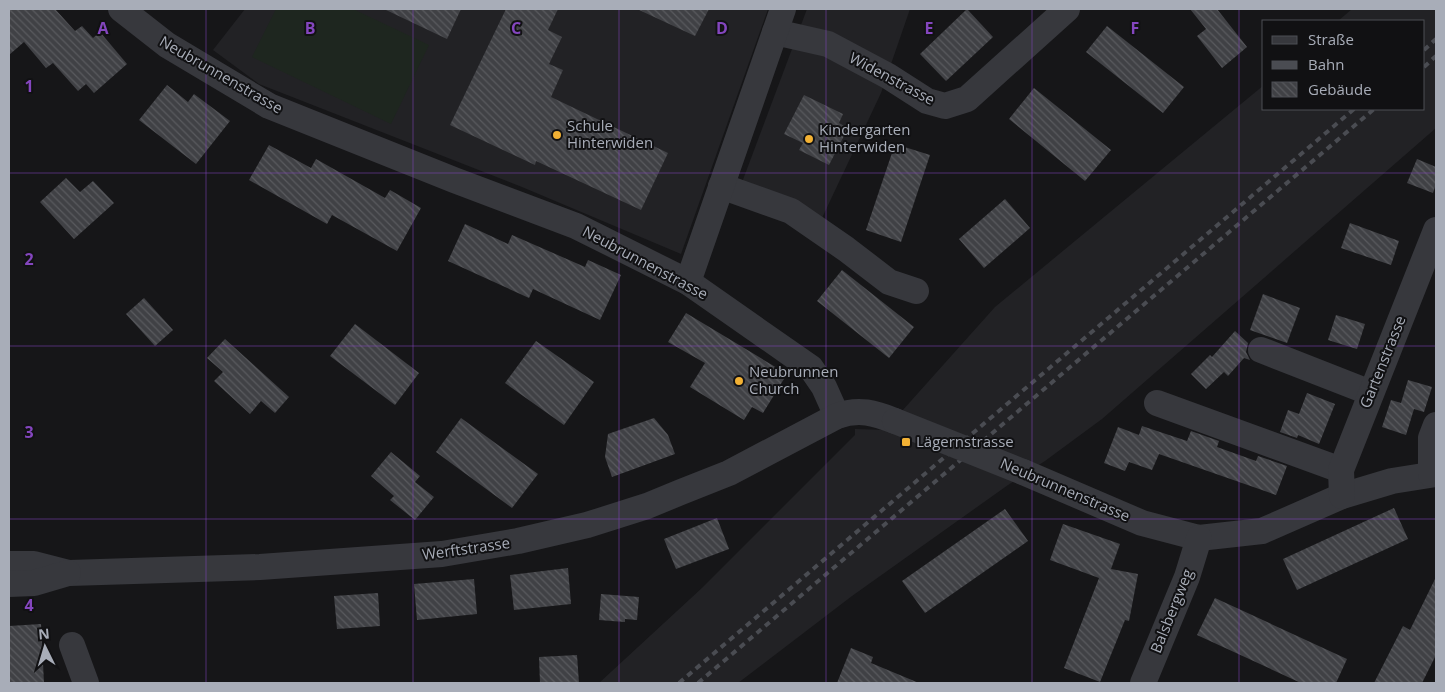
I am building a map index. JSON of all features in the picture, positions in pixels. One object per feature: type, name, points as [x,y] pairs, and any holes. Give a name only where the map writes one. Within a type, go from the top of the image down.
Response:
[{"type":"street","name":"Neubrunnenstrasse","points":[[121,9],[167,46],[269,106],[454,180],[576,226],[688,282],[811,368],[824,386],[837,416],[848,412],[860,411],[876,414],[1023,472],[1142,523],[1200,538],[1262,531],[1342,496],[1392,481],[1434,474]]},
{"type":"street","name":"Widenstrasse","points":[[779,20],[888,76],[927,101],[945,106],[967,99],[1068,9]]},
{"type":"street","points":[[688,282],[779,20]]},
{"type":"street","points":[[722,186],[791,211],[889,282],[916,291]]},
{"type":"street","name":"Gartenstrasse","points":[[1342,496],[1340,470],[1436,230]]},
{"type":"street","points":[[1261,350],[1371,393]]},
{"type":"street","points":[[1157,403],[1340,470]]},
{"type":"street","name":"Werftstrasse","points":[[9,564],[34,564],[69,572],[260,567],[442,554],[518,541],[587,525],[647,506],[729,473],[837,416]]},
{"type":"street","points":[[1434,474],[1431,438],[1436,425]]},
{"type":"street","name":"Balsbergweg","points":[[1143,683],[1187,577],[1200,538]]},
{"type":"street","name":"Werftstrasse","points":[[9,584],[34,584],[69,572]]},
{"type":"street","points":[[72,645],[86,683]]},
{"type":"shaded area","name":"Schule Hinterwiden","points":[[245,9],[768,9],[681,254],[522,187],[259,84],[213,50]]},
{"type":"shaded area","points":[[276,9],[353,9],[429,45],[391,124],[252,57]]},
{"type":"shaded area","name":"Kindergarten Hinterwiden","points":[[807,9],[910,9],[881,93],[822,218],[741,185]]},
{"type":"shaded area","points":[[1352,9],[1436,9],[1436,128],[1102,419],[852,596],[738,683],[599,683],[703,587],[855,435],[855,429],[885,430],[995,307],[1262,87],[1262,110],[1425,110],[1425,20],[1339,20]]},
{"type":"building","points":[[9,9],[55,9],[75,31],[82,26],[93,38],[100,32],[127,64],[94,93],[86,84],[78,91],[53,63],[46,68],[24,42],[9,55]]},
{"type":"building","points":[[384,9],[461,9],[447,39]]},
{"type":"building","points":[[506,9],[558,9],[548,30],[562,37],[549,64],[563,70],[551,97],[668,153],[641,210],[536,161],[535,165],[450,125]]},
{"type":"building","points":[[637,9],[709,9],[695,36]]},
{"type":"building","points":[[967,9],[993,37],[946,81],[920,54]]},
{"type":"building","points":[[1190,9],[1217,9],[1247,47],[1222,68],[1197,36],[1206,29]]},
{"type":"building","points":[[1107,26],[1184,87],[1163,113],[1086,52]]},
{"type":"building","points":[[167,85],[188,102],[194,94],[230,121],[196,164],[139,120]]},
{"type":"building","points":[[1034,88],[1111,150],[1085,181],[1009,119]]},
{"type":"building","points":[[804,95],[843,114],[839,123],[848,128],[829,165],[799,150],[803,143],[784,134]]},
{"type":"building","points":[[895,144],[930,155],[901,242],[866,230]]},
{"type":"building","points":[[269,145],[311,168],[316,159],[385,198],[390,190],[421,208],[397,251],[332,215],[327,224],[249,180]]},
{"type":"building","points":[[1417,159],[1436,167],[1436,184],[1433,193],[1407,183]]},
{"type":"building","points":[[66,178],[80,192],[93,181],[114,203],[74,239],[40,202]]},
{"type":"building","points":[[1005,199],[1030,228],[984,268],[959,239]]},
{"type":"building","points":[[1350,223],[1399,241],[1391,265],[1341,248]]},
{"type":"building","points":[[465,224],[508,244],[512,235],[585,267],[588,260],[621,275],[600,320],[533,289],[529,298],[448,261]]},
{"type":"building","points":[[842,270],[914,327],[889,358],[817,301]]},
{"type":"building","points":[[1263,294],[1300,308],[1287,343],[1250,330]]},
{"type":"building","points":[[144,298],[173,330],[155,346],[126,314]]},
{"type":"building","points":[[686,313],[787,374],[763,413],[752,407],[744,420],[690,387],[705,363],[668,342]]},
{"type":"building","points":[[1336,315],[1365,324],[1357,349],[1328,340]]},
{"type":"building","points":[[355,324],[419,373],[395,405],[330,356]]},
{"type":"building","points":[[1235,331],[1248,343],[1246,352],[1250,360],[1244,358],[1228,376],[1224,372],[1206,389],[1191,374],[1210,355],[1212,357]]},
{"type":"building","points":[[225,339],[289,397],[275,413],[261,401],[250,414],[214,381],[223,372],[207,358]]},
{"type":"building","points":[[536,341],[594,382],[564,425],[505,383]]},
{"type":"building","points":[[1408,380],[1432,387],[1424,412],[1414,409],[1406,435],[1382,427],[1391,400],[1401,403]]},
{"type":"building","points":[[1307,393],[1335,404],[1319,444],[1298,435],[1297,438],[1280,432],[1288,410],[1299,414]]},
{"type":"building","points":[[461,418],[538,474],[512,508],[436,452]]},
{"type":"building","points":[[654,418],[668,435],[675,454],[612,477],[605,457],[608,434]]},
{"type":"building","points":[[1142,426],[1187,441],[1191,431],[1219,441],[1217,447],[1256,461],[1258,456],[1287,466],[1276,495],[1159,454],[1152,470],[1129,462],[1125,471],[1104,463],[1118,427],[1139,435]]},
{"type":"building","points":[[391,452],[420,476],[415,482],[434,497],[415,520],[390,500],[394,496],[371,476]]},
{"type":"building","points":[[1394,508],[1408,539],[1297,590],[1283,559]]},
{"type":"building","points":[[1005,509],[1028,541],[925,613],[902,581]]},
{"type":"building","points":[[717,518],[729,549],[676,569],[664,539]]},
{"type":"building","points":[[1063,524],[1120,544],[1111,569],[1138,574],[1129,621],[1125,620],[1100,682],[1064,668],[1099,578],[1050,560]]},
{"type":"building","points":[[568,568],[571,604],[514,610],[510,575]]},
{"type":"building","points":[[1436,577],[1436,655],[1422,683],[1374,683],[1403,626],[1410,630]]},
{"type":"building","points":[[474,579],[477,614],[417,620],[414,584]]},
{"type":"building","points":[[378,593],[380,626],[337,629],[334,596]]},
{"type":"building","points":[[601,594],[639,597],[637,620],[625,619],[625,622],[599,620]]},
{"type":"building","points":[[1215,598],[1347,659],[1336,683],[1301,683],[1197,635]]},
{"type":"building","points":[[41,624],[44,683],[9,683],[9,626]]},
{"type":"building","points":[[851,648],[873,657],[871,663],[919,683],[837,683]]},
{"type":"building","points":[[577,655],[579,683],[540,683],[539,657]]},
{"type":"railway","points":[[1425,49],[1436,39]]},
{"type":"railway","points":[[1425,66],[1436,56]]},
{"type":"railway","points":[[679,683],[1353,110]]},
{"type":"railway","points":[[698,683],[1373,110]]},
{"type":"place","name":"Schule Hinterwiden","points":[[557,135]]},
{"type":"place","name":"Kindergarten Hinterwiden","points":[[809,139]]},
{"type":"place","name":"Neubrunnen Church","points":[[739,381]]},
{"type":"place","name":"Lägernstrasse","points":[[906,442]]}]
